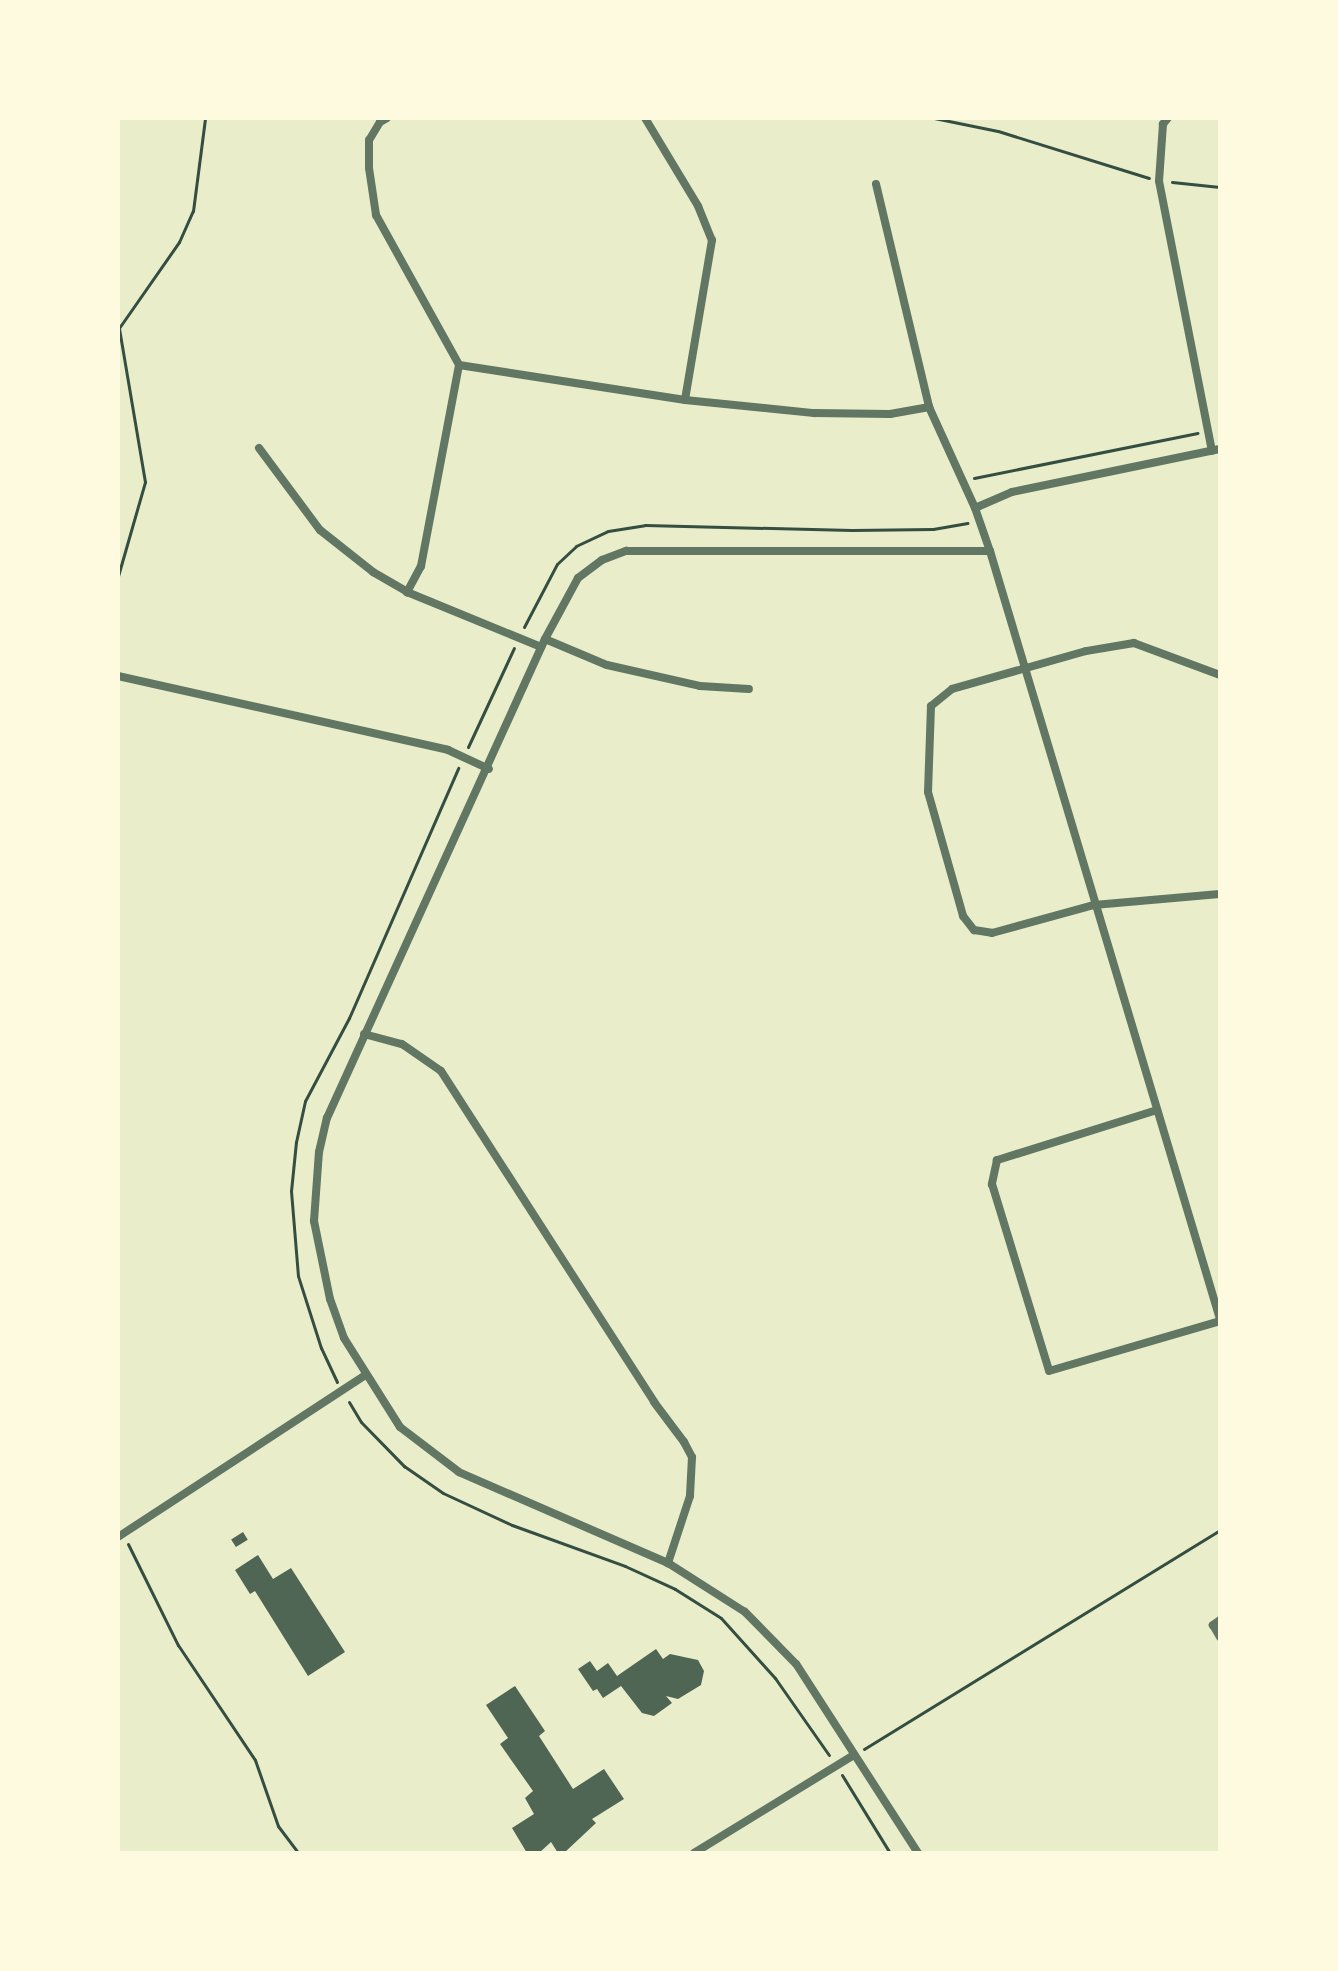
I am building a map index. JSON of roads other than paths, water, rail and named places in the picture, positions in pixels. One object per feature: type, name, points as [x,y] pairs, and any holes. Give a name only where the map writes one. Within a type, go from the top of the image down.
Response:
[{"type":"street","points":[[387,118],[380,122],[369,140],[369,168],[376,215],[459,365],[421,566],[407,592]]},
{"type":"street","points":[[645,118],[698,206],[712,240],[685,400]]},
{"type":"street","points":[[975,508],[1012,492],[1216,450],[1207,431],[1159,181],[1163,124],[1168,118]]},
{"type":"street","points":[[876,184],[929,407],[975,508],[990,551],[1220,1320],[1049,1371],[992,1184],[997,1160],[1157,1110]]},
{"type":"street","points":[[459,365],[685,400],[814,413],[890,414],[929,407]]},
{"type":"street","points":[[259,448],[320,530],[373,572],[407,592],[518,640],[543,643],[607,665],[700,686],[749,689]]},
{"type":"street","points":[[918,1853],[796,1664],[745,1612],[668,1563],[459,1472],[400,1427],[344,1338],[330,1299],[314,1221],[319,1152],[327,1118],[489,769],[543,643],[578,578],[602,560],[626,551],[990,551]]},
{"type":"street","points":[[1220,675],[1134,643],[1086,651],[952,689],[931,706],[928,792],[963,916],[974,930],[992,933],[1094,905],[1220,894]]},
{"type":"street","points":[[118,676],[464,756],[489,769]]},
{"type":"street","points":[[364,1034],[402,1044],[441,1071],[654,1402],[684,1442],[692,1457],[690,1496],[668,1563]]},
{"type":"street","points":[[120,1535],[366,1375]]},
{"type":"street","points":[[1220,1620],[1213,1625],[1220,1637]]},
{"type":"street","points":[[694,1853],[854,1755]]}]
